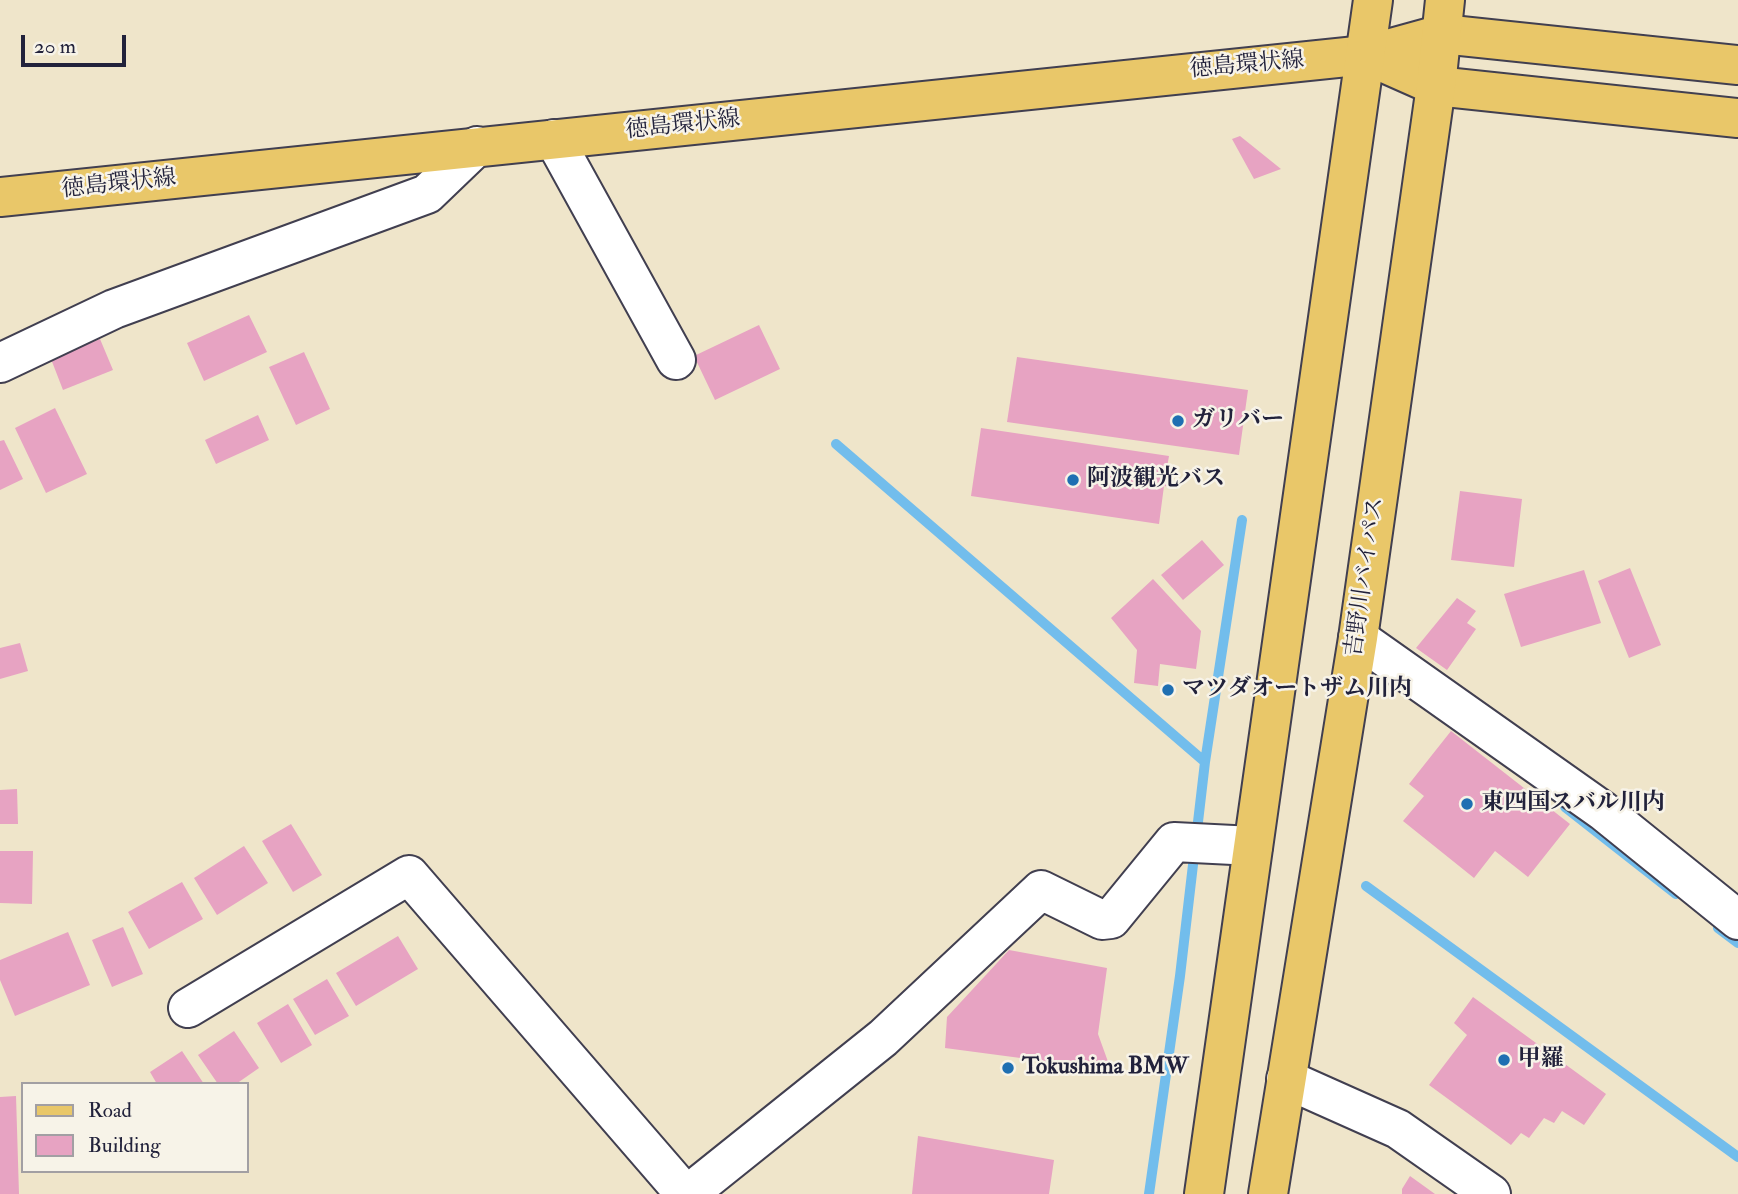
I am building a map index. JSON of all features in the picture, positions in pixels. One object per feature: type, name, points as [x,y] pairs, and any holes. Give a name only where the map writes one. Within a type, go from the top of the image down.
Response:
[{"type":"main road","points":[[1204,1194],[1373,0]]},
{"type":"main road","name":"徳島環状線","points":[[0,197],[1366,55],[1443,17],[1738,65]]},
{"type":"main road","name":"吉野川バイパス","points":[[1268,1194],[1358,638],[1436,86],[1443,17]]},
{"type":"main road","name":"徳島環状線","points":[[1366,55],[1436,86],[1738,118]]},
{"type":"street","points":[[554,139],[676,360]]},
{"type":"street","points":[[0,363],[114,309],[427,194],[477,146]]},
{"type":"street","points":[[1358,638],[1603,811],[1738,920]]},
{"type":"street","points":[[188,1009],[409,875],[697,1191],[883,1038],[1041,890],[1102,920],[1111,919],[1174,842],[1253,846]]},
{"type":"street","points":[[1286,1079],[1398,1129],[1491,1194]]},
{"type":"building","points":[[1240,136],[1281,169],[1254,179],[1232,139]]},
{"type":"building","points":[[249,315],[267,352],[204,381],[187,343]]},
{"type":"building","points":[[759,325],[780,369],[715,400],[694,356]]},
{"type":"building","points":[[100,339],[113,370],[63,390],[51,359]]},
{"type":"building","points":[[304,352],[330,409],[296,425],[269,367]]},
{"type":"building","points":[[1017,357],[1248,390],[1239,455],[1007,422]]},
{"type":"building","points":[[55,408],[87,474],[46,493],[15,428]]},
{"type":"building","points":[[258,415],[269,440],[216,464],[205,440]]},
{"type":"building","name":"阿波観光バス","points":[[981,428],[1169,456],[1166,473],[1173,474],[1171,487],[1164,486],[1159,524],[971,496]]},
{"type":"building","points":[[4,440],[23,479],[0,490],[0,441]]},
{"type":"building","points":[[1460,491],[1522,499],[1514,567],[1451,560]]},
{"type":"building","points":[[1202,540],[1224,565],[1183,600],[1161,575]]},
{"type":"building","points":[[1630,568],[1661,645],[1629,658],[1598,581]]},
{"type":"building","points":[[1584,570],[1601,623],[1521,647],[1504,594]]},
{"type":"building","points":[[1153,579],[1201,631],[1196,669],[1160,664],[1158,686],[1134,683],[1137,650],[1111,618]]},
{"type":"building","points":[[1457,598],[1476,611],[1467,623],[1476,629],[1447,670],[1416,648]]},
{"type":"building","points":[[20,643],[28,671],[0,679],[0,648]]},
{"type":"building","points":[[1451,731],[1570,824],[1528,877],[1495,851],[1474,878],[1403,821],[1424,796],[1409,784]]},
{"type":"building","points":[[17,789],[18,824],[0,824],[0,790]]},
{"type":"building","points":[[291,824],[322,875],[293,892],[262,841]]},
{"type":"building","points":[[244,846],[268,883],[217,915],[194,878]]},
{"type":"building","points":[[0,851],[33,851],[32,904],[0,903]]},
{"type":"building","points":[[182,882],[203,919],[149,949],[128,912]]},
{"type":"building","points":[[123,927],[143,974],[112,987],[92,940]]},
{"type":"building","points":[[68,932],[90,985],[15,1016],[0,980],[0,960]]},
{"type":"building","points":[[398,936],[418,969],[356,1006],[336,973]]},
{"type":"building","points":[[1009,950],[1107,968],[1098,1034],[1111,1070],[945,1048],[947,1017]]},
{"type":"building","points":[[327,979],[349,1016],[315,1035],[293,999]]},
{"type":"building","name":"甲羅","points":[[1473,997],[1606,1094],[1584,1125],[1562,1111],[1554,1123],[1544,1118],[1529,1138],[1521,1133],[1511,1145],[1429,1085],[1467,1035],[1454,1023]]},
{"type":"building","points":[[288,1004],[312,1045],[281,1063],[257,1023]]},
{"type":"building","points":[[234,1031],[259,1068],[239,1082],[217,1082],[198,1055]]},
{"type":"building","points":[[182,1051],[203,1082],[156,1082],[150,1072]]},
{"type":"building","points":[[16,1096],[19,1194],[0,1194],[0,1097]]},
{"type":"building","points":[[918,1136],[1054,1160],[1049,1194],[912,1194]]},
{"type":"building","points":[[1410,1176],[1435,1194],[1402,1194]]},
{"type":"waterway","points":[[836,444],[1205,762]]},
{"type":"waterway","points":[[1149,1194],[1180,976],[1205,762],[1242,520]]},
{"type":"waterway","points":[[1565,807],[1676,894]]},
{"type":"waterway","points":[[1366,886],[1738,1157]]},
{"type":"waterway","points":[[1718,928],[1738,943]]},
{"type":"place","name":"ガリバー","points":[[1178,421]]},
{"type":"place","name":"阿波観光バス","points":[[1073,480]]},
{"type":"place","name":"マツダオートザム川内","points":[[1168,690]]},
{"type":"place","name":"東四国スバル川内","points":[[1467,804]]},
{"type":"place","name":"甲羅","points":[[1504,1060]]},
{"type":"place","name":"Tokushima BMW","points":[[1008,1068]]}]
